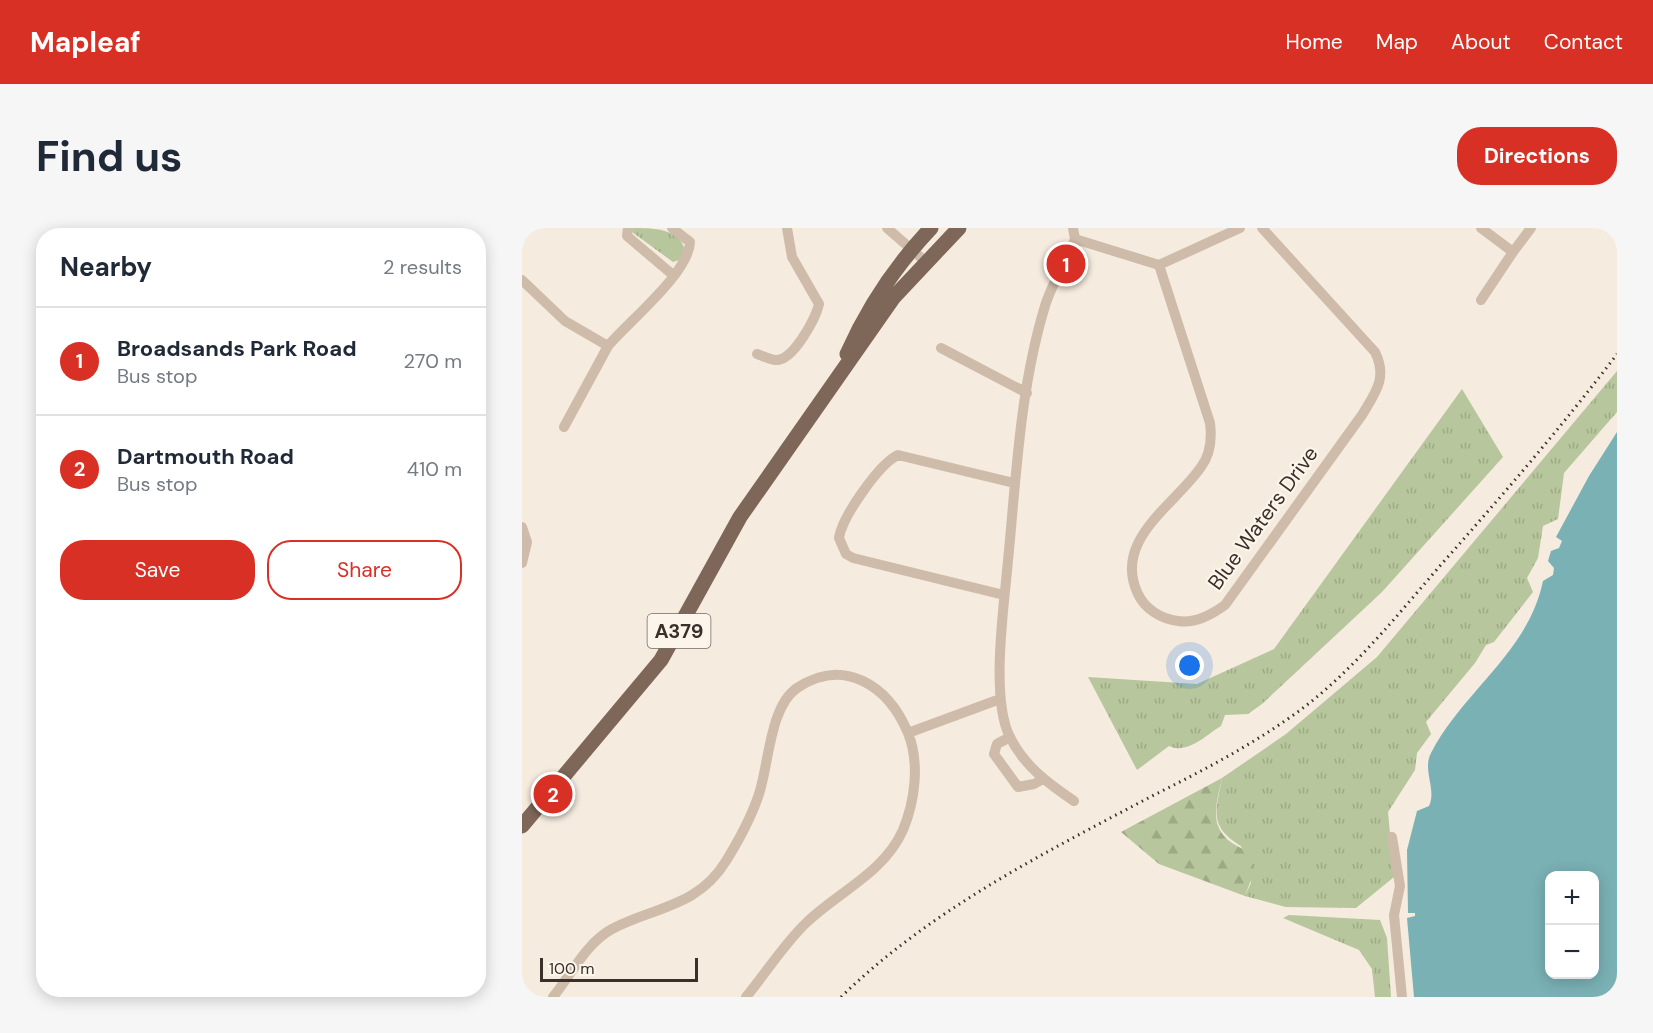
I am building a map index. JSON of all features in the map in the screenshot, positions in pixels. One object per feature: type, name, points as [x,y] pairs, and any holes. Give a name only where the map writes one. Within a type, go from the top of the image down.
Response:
[{"type":"main road","name":"A379","points":[[830,392],[854,338],[883,288],[931,228]]},
{"type":"main road","name":"A379","points":[[522,826],[661,660],[740,518],[830,392],[894,297],[959,228]]},
{"type":"street","points":[[628,228],[627,236],[673,276]]},
{"type":"street","points":[[564,428],[608,346],[642,308],[660,294],[690,253],[690,242],[672,228]]},
{"type":"street","points":[[757,354],[776,360],[785,358],[809,328],[819,304],[792,257],[787,228]]},
{"type":"street","points":[[888,228],[926,262]]},
{"type":"street","points":[[1074,801],[1043,779],[1010,737],[1000,699],[1004,594],[1014,483],[1027,393],[1046,305],[1074,234],[1159,265],[1240,228]]},
{"type":"street","name":"Blue Waters Drive","points":[[1159,265],[1210,423],[1212,442],[1202,466],[1143,534],[1134,550],[1131,570],[1133,585],[1141,600],[1150,609],[1162,617],[1190,622],[1211,615],[1225,605],[1362,415],[1379,388],[1382,376],[1382,365],[1375,352],[1262,228]]},
{"type":"street","points":[[1481,228],[1513,252]]},
{"type":"street","points":[[1481,300],[1531,228]]},
{"type":"street","points":[[522,280],[565,321],[608,346]]},
{"type":"street","points":[[941,348],[1027,393]]},
{"type":"street","points":[[1004,594],[853,558],[846,554],[839,538],[844,523],[881,468],[888,460],[898,455],[1014,483]]},
{"type":"street","points":[[522,527],[527,542],[522,563]]},
{"type":"street","points":[[553,997],[594,944],[610,929],[686,900],[724,865],[746,828],[759,794],[777,717],[786,699],[795,689],[825,676],[839,673],[855,676],[881,693],[908,733],[913,758],[912,805],[896,843],[868,874],[806,923],[746,997]]},
{"type":"street","points":[[908,733],[1000,699]]},
{"type":"street","points":[[1010,737],[997,744],[994,754],[1018,787],[1034,784],[1043,779]]},
{"type":"street","points":[[1392,837],[1400,886],[1394,915],[1402,997]]},
{"type":"green space","points":[[633,228],[656,229],[671,233],[682,243],[685,250],[679,260],[673,262],[632,232]]},
{"type":"green space","points":[[1617,371],[1617,412],[1564,473],[1558,519],[1543,526],[1538,558],[1527,578],[1533,592],[1494,642],[1486,645],[1475,663],[1426,722],[1431,734],[1417,753],[1415,770],[1388,812],[1394,877],[1356,908],[1286,907],[1245,896],[1251,883],[1241,846],[1223,832],[1217,817],[1222,778],[1286,734],[1377,657]]},
{"type":"green space","points":[[1462,389],[1503,457],[1382,592],[1262,704],[1248,714],[1225,715],[1221,726],[1203,739],[1183,748],[1169,746],[1137,770],[1088,677],[1197,684],[1274,649]]},
{"type":"green space","points":[[1222,778],[1216,810],[1219,828],[1232,843],[1247,852],[1253,865],[1252,878],[1245,896],[1159,864],[1121,832]]},
{"type":"green space","points":[[1289,915],[1380,920],[1387,938],[1391,997],[1375,997],[1372,969],[1359,950],[1283,918]]},
{"type":"water","points":[[1617,432],[1617,997],[1414,997],[1407,918],[1415,916],[1415,913],[1408,913],[1407,850],[1417,811],[1429,806],[1431,800],[1428,766],[1431,753],[1460,710],[1510,650],[1524,629],[1543,581],[1553,575],[1554,568],[1548,561],[1551,551],[1559,548],[1562,541],[1556,537],[1589,476]]},
{"type":"railway","points":[[841,997],[875,966],[950,910],[1030,861],[1259,738],[1313,700],[1352,665],[1388,626],[1530,462],[1617,354]]},
{"type":"place","name":"Broadsands Park Road","points":[[1066,264]]},
{"type":"place","name":"Dartmouth Road","points":[[553,794]]}]
